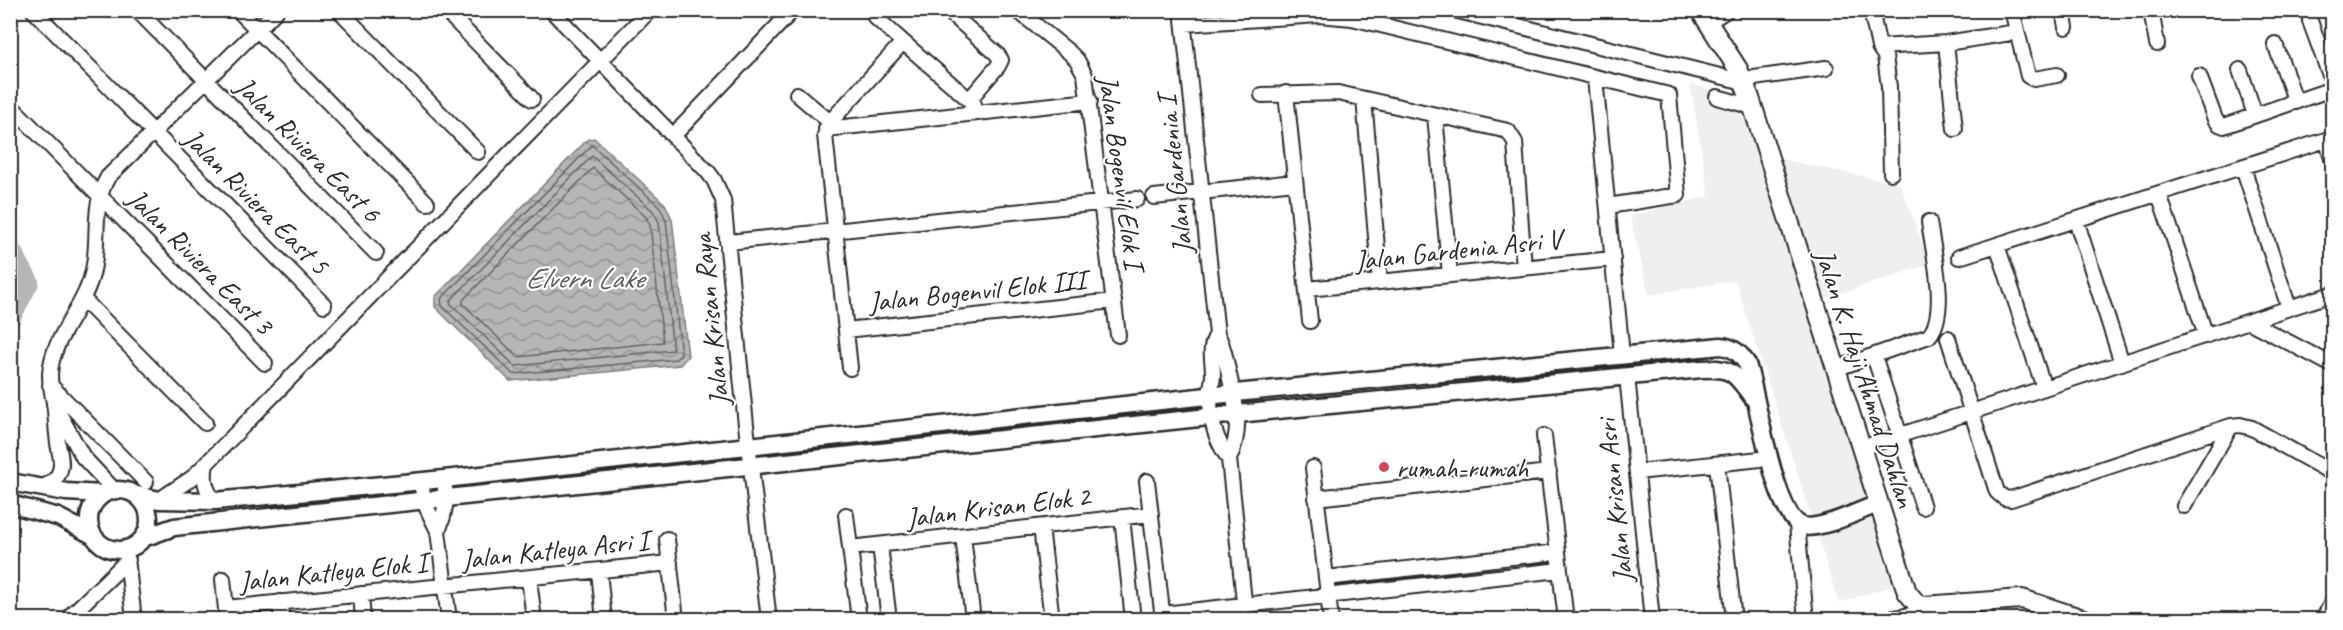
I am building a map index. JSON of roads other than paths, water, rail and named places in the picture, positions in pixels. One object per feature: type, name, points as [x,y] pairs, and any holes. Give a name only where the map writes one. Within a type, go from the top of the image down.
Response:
[{"type":"main road","name":"Jalan K. Haji Ahmad Dahlan","points":[[1703,16],[1731,57],[1748,93],[1868,446],[1878,504],[1904,586],[1916,612]]},
{"type":"main road","points":[[1916,612],[1930,607],[2022,599],[2086,620]]},
{"type":"street","name":"Jalan Riviera East 5","points":[[33,10],[324,305]]},
{"type":"street","name":"Jalan Riviera East 6","points":[[137,10],[376,253]]},
{"type":"street","points":[[238,10],[427,203]]},
{"type":"street","points":[[41,488],[57,478],[61,469],[50,385],[53,358],[93,274],[99,195],[108,177],[277,10]]},
{"type":"street","points":[[339,10],[478,152]]},
{"type":"street","points":[[444,10],[532,99]]},
{"type":"street","name":"Jalan Krisan Raya","points":[[551,10],[708,172],[720,190],[729,242],[751,466],[770,620]]},
{"type":"street","points":[[159,500],[176,490],[206,464],[650,10]]},
{"type":"street","points":[[673,136],[794,10]]},
{"type":"street","points":[[873,10],[875,17],[985,114]]},
{"type":"street","points":[[947,10],[1001,60],[969,100]]},
{"type":"street","name":"Jalan Bogenvil Elok I","points":[[1017,10],[1077,60],[1085,75],[1118,335]]},
{"type":"street","points":[[1454,10],[1748,93]]},
{"type":"street","points":[[1703,16],[1727,10]]},
{"type":"street","points":[[1871,10],[1879,47],[1884,56],[1889,87],[1891,173]]},
{"type":"street","points":[[2012,10],[2028,76],[2034,79],[2057,75]]},
{"type":"street","points":[[2063,10],[2066,27]]},
{"type":"street","points":[[2151,10],[2157,44]]},
{"type":"street","points":[[1183,17],[1336,16],[1666,94],[1670,97],[1678,195],[1608,206]]},
{"type":"street","name":"Jalan Gardenia I","points":[[1183,17],[1217,334],[1225,351],[1228,372],[1235,393],[1238,430],[1229,459]]},
{"type":"street","points":[[2310,21],[2332,81]]},
{"type":"street","points":[[1879,47],[1946,44],[2017,32]]},
{"type":"street","points":[[850,368],[825,135],[828,126],[903,42]]},
{"type":"street","points":[[1946,44],[1955,129]]},
{"type":"street","points":[[2275,44],[2295,102]]},
{"type":"street","points":[[1748,93],[1754,78],[1826,68]]},
{"type":"street","points":[[2240,70],[2255,116]]},
{"type":"street","points":[[2199,76],[2219,124],[2224,126],[2332,89]]},
{"type":"street","points":[[1595,78],[1622,355]]},
{"type":"street","points":[[1286,93],[1310,321]]},
{"type":"street","points":[[1262,95],[1338,93],[1508,131],[1515,142],[1524,268]]},
{"type":"street","points":[[1717,97],[1748,93]]},
{"type":"street","points":[[797,94],[828,126]]},
{"type":"street","points":[[1364,99],[1380,282]]},
{"type":"street","points":[[828,126],[985,114],[1090,101]]},
{"type":"street","name":"Jalan Riviera East 3","points":[[10,105],[266,363]]},
{"type":"street","points":[[1435,116],[1450,275]]},
{"type":"street","points":[[1959,257],[2330,139],[2332,159]]},
{"type":"street","points":[[2243,167],[2289,308]]},
{"type":"street","points":[[1154,197],[1295,182]]},
{"type":"street","points":[[2159,194],[2206,336]]},
{"type":"street","points":[[729,242],[1137,199]]},
{"type":"street","points":[[2076,220],[2122,363]]},
{"type":"street","points":[[1842,367],[1929,336],[1933,332],[1940,305],[1929,222]]},
{"type":"street","points":[[1997,245],[2044,388]]},
{"type":"street","name":"Jalan Gardenia Asri V","points":[[1307,289],[1613,259]]},
{"type":"street","points":[[1868,446],[2332,294]]},
{"type":"street","points":[[83,299],[205,423]]},
{"type":"street","name":"Jalan Bogenvil Elok III","points":[[846,330],[1114,301]]},
{"type":"street","points":[[2250,322],[2332,365]]},
{"type":"street","name":"Jalan Gardenia I","points":[[1217,334],[1210,351],[1213,374],[1210,396],[1212,417],[1220,446],[1229,459]]},
{"type":"street","points":[[1948,338],[1997,492],[2004,498],[2011,499],[2231,426],[2240,425],[2252,429],[2332,473]]},
{"type":"street","points":[[50,385],[141,489],[159,500],[215,501],[444,479],[1235,393],[1622,355],[1729,347],[1736,351],[1747,364],[1785,508],[1797,524],[1806,620]]},
{"type":"street","points":[[1622,355],[1638,360],[1640,368],[1626,376],[1608,372],[1607,363],[1622,355]]},
{"type":"street","points":[[1876,362],[1923,507]]},
{"type":"street","points":[[143,538],[174,527],[447,500],[1237,414],[1702,369],[1726,369],[1736,375],[1755,401]]},
{"type":"street","points":[[1213,374],[1228,372]]},
{"type":"street","name":"Jalan Krisan Asri","points":[[1626,376],[1652,620]]},
{"type":"street","points":[[54,404],[83,457],[108,492]]},
{"type":"street","points":[[2184,506],[2231,426]]},
{"type":"street","points":[[1544,436],[1566,620]]},
{"type":"street","points":[[1637,472],[1770,458]]},
{"type":"street","points":[[1229,459],[1245,612]]},
{"type":"street","points":[[206,464],[205,484],[208,494],[215,501]]},
{"type":"street","points":[[1717,464],[1734,620]]},
{"type":"street","points":[[1313,468],[1331,620]]},
{"type":"street","points":[[1317,498],[1549,472]]},
{"type":"street","points":[[438,531],[446,512],[444,479]]},
{"type":"street","points":[[421,481],[424,502],[438,531],[449,620]]},
{"type":"street","points":[[10,482],[87,495],[141,489]]},
{"type":"street","points":[[1147,482],[1163,617],[1245,612],[1328,596],[1560,570]]},
{"type":"street","points":[[66,620],[148,530],[148,511],[141,489]]},
{"type":"street","points":[[94,536],[89,525],[90,513],[94,502],[108,492]]},
{"type":"street","points":[[10,504],[58,517],[94,536],[108,548],[127,555]]},
{"type":"street","points":[[1797,524],[1805,527],[1817,526],[1878,504]]},
{"type":"street","name":"Jalan Krisan Elok 2","points":[[850,548],[1151,514]]},
{"type":"street","points":[[846,515],[859,620]]},
{"type":"street","points":[[1122,518],[1133,620]]},
{"type":"street","points":[[1041,526],[1052,620]]},
{"type":"street","points":[[963,536],[973,620]]},
{"type":"street","points":[[668,539],[676,620]]},
{"type":"street","points":[[880,545],[889,620]]},
{"type":"street","points":[[1326,578],[1558,552]]},
{"type":"street","points":[[127,555],[134,620]]},
{"type":"street","name":"Jalan Katleya Asri I","points":[[445,586],[670,563]]},
{"type":"street","points":[[599,570],[604,620]]},
{"type":"street","points":[[529,578],[534,620]]},
{"type":"street","points":[[223,579],[227,614]]},
{"type":"street","name":"Jalan Katleya Elok I","points":[[227,614],[280,602],[445,586]]},
{"type":"street","points":[[361,594],[363,620]]},
{"type":"street","points":[[280,602],[282,620]]},
{"type":"street","points":[[2323,620],[2332,602]]},
{"type":"street","points":[[1884,620],[1916,612]]},
{"type":"water","name":"Elvern Lake","points":[[594,138],[665,204],[672,219],[688,356],[680,365],[510,381],[435,307],[435,297],[587,140]]},
{"type":"waterway","points":[[10,250],[28,282],[10,317]]},
{"type":"place","name":"rumah-rumah","points":[[1384,467]]}]
